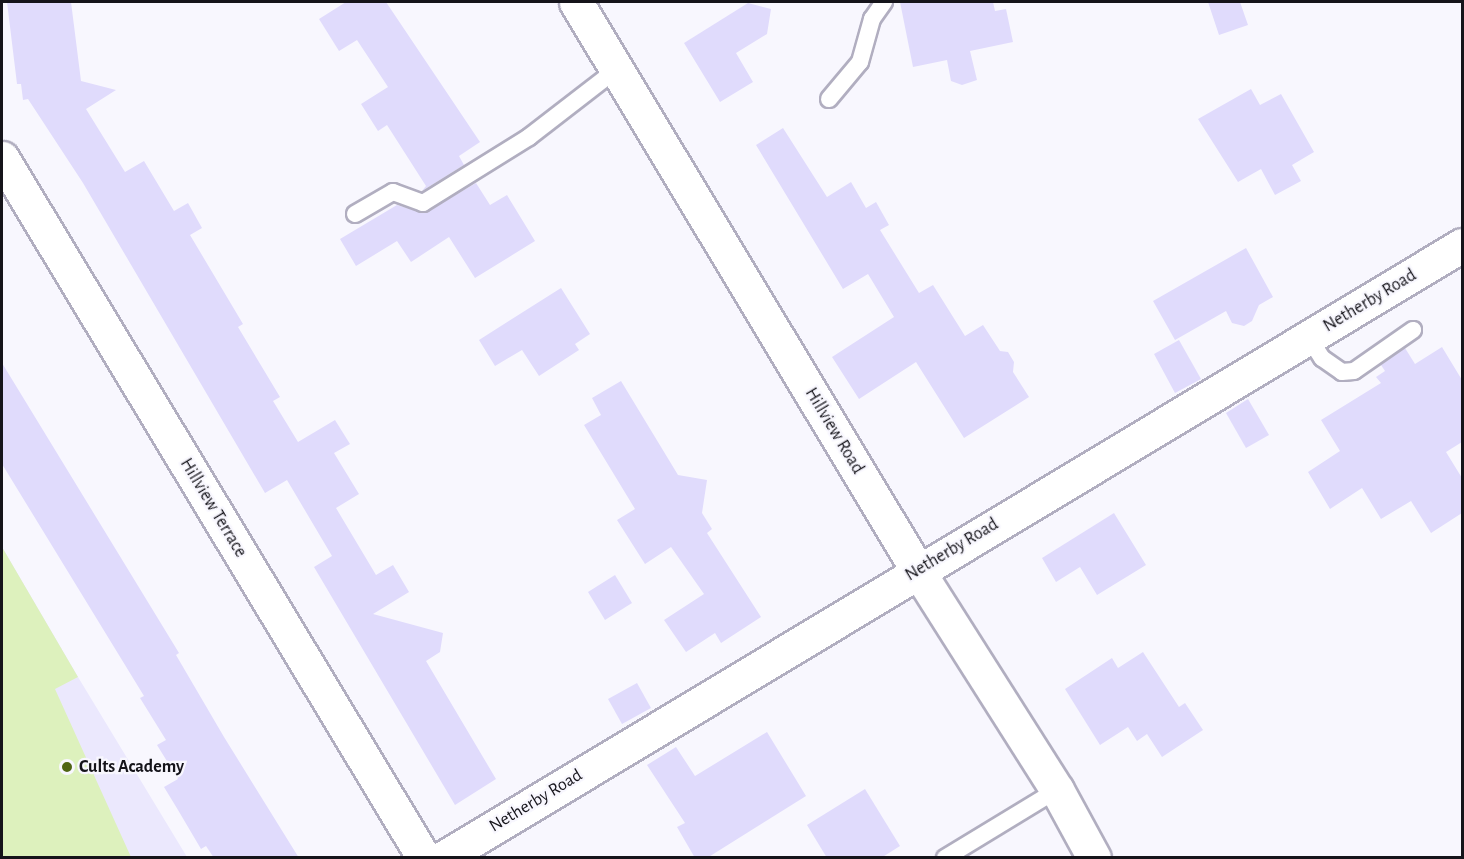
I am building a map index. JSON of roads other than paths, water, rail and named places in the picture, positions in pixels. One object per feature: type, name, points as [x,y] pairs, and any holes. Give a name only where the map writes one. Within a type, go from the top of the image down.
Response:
[{"type":"street","name":"Hillview Road","points":[[576,2],[918,571],[1057,790],[1094,858]]},
{"type":"street","name":"Hillview Terrace","points":[[2,158],[424,858]]},
{"type":"street","name":"Netherby Road","points":[[443,858],[1462,245]]},
{"type":"lane","points":[[829,99],[860,62],[872,19],[884,2]]},
{"type":"lane","points":[[355,214],[393,192],[423,203],[529,137],[617,69]]},
{"type":"lane","points":[[1310,338],[1322,358],[1342,372],[1353,372],[1413,330]]},
{"type":"lane","points":[[945,858],[1057,790]]},
{"type":"place","name":"Cults Academy","points":[[67,767]]}]
